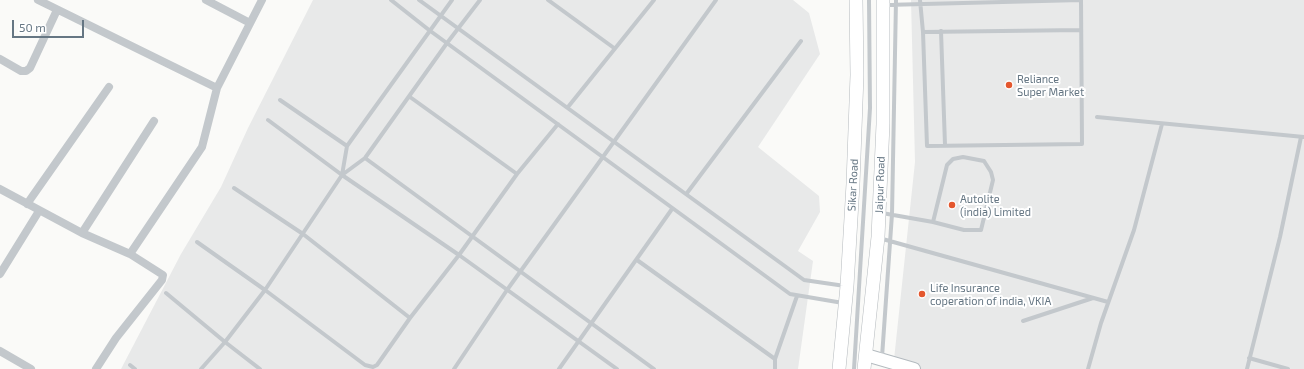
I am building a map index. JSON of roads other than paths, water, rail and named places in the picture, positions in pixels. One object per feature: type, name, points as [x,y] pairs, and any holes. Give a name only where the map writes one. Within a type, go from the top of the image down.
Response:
[{"type":"main road","name":"Sikar Road","points":[[839,369],[847,286],[857,75],[856,0]]},
{"type":"main road","name":"Jaipur Road","points":[[864,369],[878,237],[890,3]]},
{"type":"street","points":[[38,0],[217,88]]},
{"type":"street","points":[[206,0],[250,23]]},
{"type":"street","points":[[130,254],[202,148],[205,142],[217,88],[262,0]]},
{"type":"street","points":[[0,59],[21,71],[30,68],[57,10]]},
{"type":"street","points":[[27,204],[110,87]]},
{"type":"street","points":[[82,233],[154,121]]},
{"type":"street","points":[[0,190],[82,233],[130,254],[161,272],[164,277],[116,338],[96,369]]},
{"type":"street","points":[[0,274],[39,211]]},
{"type":"street","points":[[0,351],[31,369]]},
{"type":"street","points":[[866,355],[914,369]]},
{"type":"lane","points":[[391,0],[429,30],[790,294],[845,304]]},
{"type":"lane","points":[[419,0],[687,193],[804,280],[847,286]]},
{"type":"lane","points":[[342,175],[347,146],[452,0]]},
{"type":"lane","points":[[201,369],[225,342],[265,290],[342,175],[365,158],[410,97],[447,43],[480,0]]},
{"type":"lane","points":[[548,0],[614,48]]},
{"type":"lane","points":[[568,107],[654,0]]},
{"type":"lane","points":[[454,369],[520,271],[616,142],[716,0]]},
{"type":"lane","points":[[854,369],[869,122],[869,0]]},
{"type":"lane","points":[[882,360],[892,214],[890,3],[920,2],[1081,0],[1082,144],[945,144],[927,146],[923,32],[920,2]]},
{"type":"lane","points":[[923,32],[1081,30]]},
{"type":"lane","points":[[941,31],[945,144]]},
{"type":"lane","points":[[687,193],[801,41]]},
{"type":"lane","points":[[410,97],[517,174]]},
{"type":"lane","points":[[280,100],[347,146]]},
{"type":"lane","points":[[1097,117],[1303,137],[1247,369]]},
{"type":"lane","points":[[268,120],[342,175],[459,255],[617,369]]},
{"type":"lane","points":[[197,242],[370,367],[377,365],[517,174],[558,124]]},
{"type":"lane","points":[[1088,369],[1108,302],[1134,230],[1162,124]]},
{"type":"lane","points":[[879,212],[933,222],[964,230],[981,230],[993,180],[991,172],[984,161],[963,157],[953,159],[947,165],[933,222]]},
{"type":"lane","points":[[365,158],[654,369]]},
{"type":"lane","points":[[234,188],[303,234],[410,318]]},
{"type":"lane","points":[[559,369],[672,209]]},
{"type":"lane","points":[[878,237],[1108,302]]},
{"type":"lane","points":[[637,260],[775,359]]},
{"type":"lane","points":[[166,293],[260,369]]},
{"type":"lane","points":[[775,369],[775,359],[797,296]]},
{"type":"lane","points":[[1023,321],[1093,298]]},
{"type":"lane","points":[[1249,358],[1288,369]]},
{"type":"lane","points":[[130,365],[135,369]]},
{"type":"place","name":"Reliance Super Market","points":[[1009,85]]},
{"type":"place","name":"Autolite (india) Limited","points":[[952,205]]},
{"type":"place","name":"Life Insurance coperation of india, VKIA","points":[[922,294]]}]
